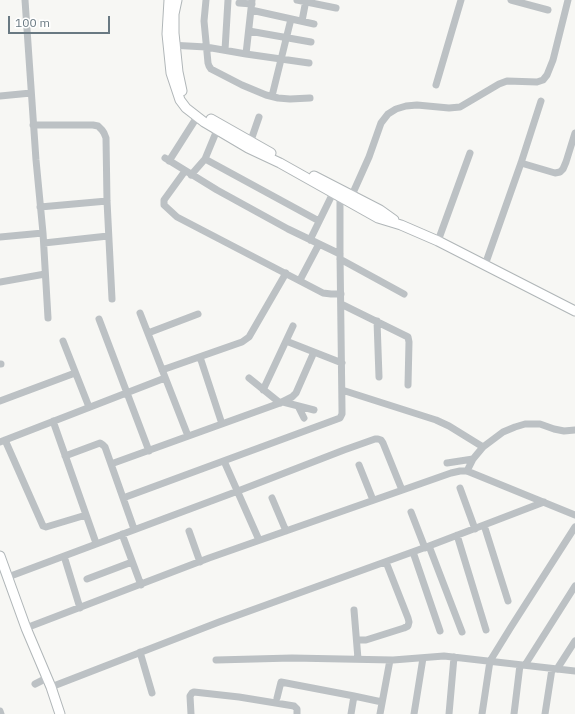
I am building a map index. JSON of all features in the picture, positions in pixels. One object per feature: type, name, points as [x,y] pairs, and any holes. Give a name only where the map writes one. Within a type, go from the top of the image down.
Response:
[{"type":"main road","points":[[169,0],[167,34],[172,45],[181,88],[185,98],[190,104],[249,145],[280,163],[378,218],[402,225]]},
{"type":"main road","points":[[177,0],[174,14],[171,73],[180,100],[186,108],[197,117],[218,130],[380,210],[402,225],[575,311]]},
{"type":"main road","points":[[0,556],[26,628],[60,714]]},
{"type":"street","points":[[25,0],[33,125],[44,243],[48,318]]},
{"type":"street","points":[[206,0],[204,21],[206,47],[209,66],[211,69],[242,85],[278,98],[290,100],[310,98]]},
{"type":"street","points":[[225,50],[228,0]]},
{"type":"street","points":[[297,0],[336,8]]},
{"type":"street","points":[[436,85],[461,0]]},
{"type":"street","points":[[511,0],[548,10]]},
{"type":"street","points":[[352,196],[369,156],[381,122],[388,114],[396,109],[417,105],[449,108],[460,107],[499,84],[507,81],[537,82],[543,80],[547,75],[553,60],[568,0]]},
{"type":"street","points":[[302,21],[305,1]]},
{"type":"street","points":[[239,3],[252,5],[291,19],[314,24]]},
{"type":"street","points":[[246,54],[252,5]]},
{"type":"street","points":[[272,96],[291,19]]},
{"type":"street","points":[[248,31],[311,42]]},
{"type":"street","points":[[172,45],[206,47],[310,63]]},
{"type":"street","points":[[0,96],[31,93]]},
{"type":"street","points":[[484,265],[521,163],[541,101]]},
{"type":"street","points":[[197,117],[167,160],[217,190],[288,229],[319,244],[404,294]]},
{"type":"street","points":[[249,145],[259,117]]},
{"type":"street","points":[[33,125],[93,125],[98,126],[106,138],[108,236],[112,299]]},
{"type":"street","points":[[218,130],[205,159],[188,173],[164,200],[164,205],[177,217],[323,293],[341,294]]},
{"type":"street","points":[[521,163],[555,173],[560,172],[566,162],[575,134]]},
{"type":"street","points":[[438,242],[470,153]]},
{"type":"street","points":[[205,159],[320,221]]},
{"type":"street","points":[[310,240],[320,221],[337,195]]},
{"type":"street","points":[[123,498],[340,418],[342,414],[342,363],[337,195]]},
{"type":"street","points":[[40,207],[107,201]]},
{"type":"street","points":[[0,237],[43,233]]},
{"type":"street","points":[[44,243],[108,236]]},
{"type":"street","points":[[300,280],[319,244]]},
{"type":"street","points":[[162,370],[242,342],[249,337],[286,273]]},
{"type":"street","points":[[0,282],[45,274]]},
{"type":"street","points":[[341,304],[408,337],[408,385]]},
{"type":"street","points":[[140,313],[188,436]]},
{"type":"street","points":[[148,333],[198,314]]},
{"type":"street","points":[[99,319],[149,450]]},
{"type":"street","points":[[377,321],[379,376]]},
{"type":"street","points":[[263,390],[293,326]]},
{"type":"street","points":[[62,341],[89,407]]},
{"type":"street","points":[[286,341],[342,363]]},
{"type":"street","points":[[111,464],[292,397],[296,393],[314,352]]},
{"type":"street","points":[[200,357],[222,424]]},
{"type":"street","points":[[0,400],[75,373]]},
{"type":"street","points":[[86,515],[46,527],[43,526],[2,441],[165,378]]},
{"type":"street","points":[[250,378],[263,390],[281,402],[314,410]]},
{"type":"street","points":[[342,390],[436,420],[449,426],[483,447]]},
{"type":"street","points":[[298,406],[304,418]]},
{"type":"street","points":[[53,421],[96,543]]},
{"type":"street","points":[[467,471],[473,459],[483,447],[503,432],[525,424],[540,424],[554,430],[575,430]]},
{"type":"street","points":[[8,577],[375,439],[381,440],[383,443],[402,490]]},
{"type":"street","points":[[65,456],[100,443],[105,447],[134,530]]},
{"type":"street","points":[[447,463],[473,459]]},
{"type":"street","points":[[224,461],[260,540]]},
{"type":"street","points":[[359,465],[373,500]]},
{"type":"street","points":[[26,628],[260,540],[460,471],[467,471],[575,515]]},
{"type":"street","points":[[460,488],[475,529]]},
{"type":"street","points":[[272,498],[286,531]]},
{"type":"street","points":[[51,688],[219,622],[457,536],[544,502]]},
{"type":"street","points":[[411,512],[462,632]]},
{"type":"street","points":[[484,525],[508,601]]},
{"type":"street","points":[[482,714],[490,661],[575,527]]},
{"type":"street","points":[[189,531],[200,562]]},
{"type":"street","points":[[122,534],[141,584]]},
{"type":"street","points":[[457,536],[486,630]]},
{"type":"street","points":[[413,552],[440,631]]},
{"type":"street","points":[[64,556],[80,608]]},
{"type":"street","points":[[87,579],[132,562]]},
{"type":"street","points":[[357,640],[366,640],[408,626],[408,618],[386,562]]},
{"type":"street","points":[[514,714],[523,665],[575,586]]},
{"type":"street","points":[[354,610],[358,659]]},
{"type":"street","points":[[545,714],[554,669],[575,641]]},
{"type":"street","points":[[140,652],[152,693]]},
{"type":"street","points":[[216,660],[292,658],[390,660],[444,656],[575,671]]},
{"type":"street","points":[[449,714],[454,657]]},
{"type":"street","points":[[414,714],[423,658]]},
{"type":"street","points":[[380,714],[390,660]]},
{"type":"street","points":[[35,684],[47,678]]},
{"type":"street","points":[[278,698],[281,682],[382,702]]},
{"type":"street","points":[[183,714],[191,713],[190,696],[192,692],[239,697],[294,706],[297,709],[297,714]]},
{"type":"street","points":[[351,714],[354,696]]}]
